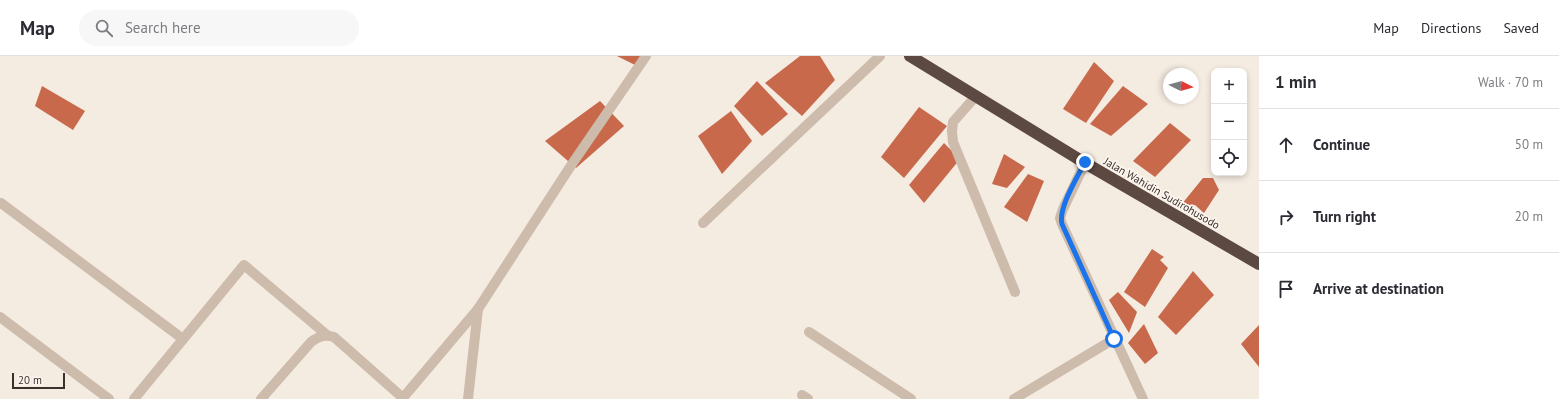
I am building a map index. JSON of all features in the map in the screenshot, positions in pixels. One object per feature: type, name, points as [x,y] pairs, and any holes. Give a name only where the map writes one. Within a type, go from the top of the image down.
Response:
[{"type":"highway","name":"Jalan Wahidin Sudirohusodo","points":[[910,56],[1085,162],[1259,264]]},
{"type":"street","points":[[134,399],[244,265],[327,335],[334,338],[403,398],[478,309],[572,164],[646,56]]},
{"type":"street","points":[[703,223],[880,56]]},
{"type":"street","points":[[976,96],[953,122],[953,142],[1015,292]]},
{"type":"street","points":[[1085,162],[1060,218],[1142,399]]},
{"type":"street","points":[[1,203],[183,339]]},
{"type":"street","points":[[468,399],[478,309]]},
{"type":"street","points":[[0,317],[108,399]]},
{"type":"street","points":[[809,332],[911,399]]},
{"type":"street","points":[[261,399],[311,342],[317,337],[327,335]]},
{"type":"street","points":[[1014,399],[1114,339]]},
{"type":"building","points":[[617,56],[644,56],[637,66]]},
{"type":"building","points":[[800,56],[820,56],[835,80],[802,116],[765,83]]},
{"type":"building","points":[[1094,62],[1114,81],[1086,123],[1063,109]]},
{"type":"building","points":[[757,81],[788,114],[762,136],[734,106]]},
{"type":"building","points":[[42,86],[85,111],[73,130],[35,106]]},
{"type":"building","points":[[1123,86],[1148,104],[1111,136],[1090,124]]},
{"type":"building","points":[[600,101],[624,126],[576,168],[545,141]]},
{"type":"building","points":[[919,107],[947,126],[904,178],[881,157]]},
{"type":"building","points":[[731,111],[752,141],[722,174],[698,136]]},
{"type":"building","points":[[1170,123],[1191,140],[1155,177],[1133,161]]},
{"type":"building","points":[[944,143],[960,159],[924,203],[909,185]]},
{"type":"building","points":[[1004,154],[1025,167],[1007,188],[992,184]]},
{"type":"building","points":[[1028,174],[1044,181],[1027,222],[1004,207]]},
{"type":"building","points":[[1203,178],[1213,178],[1219,190],[1204,213],[1195,205],[1181,205]]},
{"type":"building","points":[[1152,249],[1164,257],[1160,260],[1168,268],[1145,307],[1124,292]]},
{"type":"building","points":[[1193,271],[1214,295],[1176,335],[1158,317]]},
{"type":"building","points":[[1118,292],[1137,312],[1129,333],[1109,300]]},
{"type":"building","points":[[1144,324],[1158,353],[1145,364],[1128,343]]},
{"type":"building","points":[[1259,325],[1259,367],[1241,344]]},
{"type":"route","points":[[1085,162],[1060,218],[1114,339]]}]
